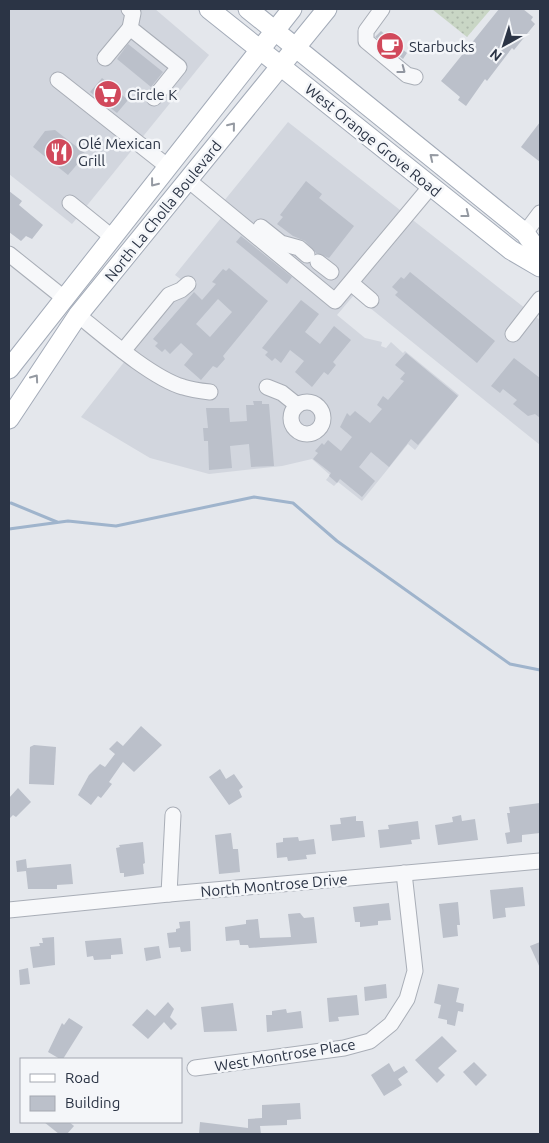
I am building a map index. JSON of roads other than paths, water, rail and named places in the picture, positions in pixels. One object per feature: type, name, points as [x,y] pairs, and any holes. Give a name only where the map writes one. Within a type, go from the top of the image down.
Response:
[{"type":"main road","name":"West Orange Grove Road","points":[[209,9],[511,250],[540,267]]},
{"type":"main road","name":"West Orange Grove Road","points":[[248,9],[525,233],[540,254]]},
{"type":"main road","name":"North La Cholla Boulevard","points":[[9,369],[292,9]]},
{"type":"main road","name":"North La Cholla Boulevard","points":[[11,411],[78,315],[327,9]]},
{"type":"street","points":[[105,58],[130,28],[133,13],[130,9]]},
{"type":"street","points":[[382,9],[366,31],[366,41],[408,75],[416,77]]},
{"type":"street","points":[[130,28],[179,67],[154,98]]},
{"type":"street","points":[[58,80],[167,166]]},
{"type":"street","points":[[188,180],[336,301],[431,186]]},
{"type":"street","points":[[70,203],[112,237]]},
{"type":"street","points":[[525,233],[540,213]]},
{"type":"street","points":[[262,227],[281,243],[299,248],[331,272]]},
{"type":"street","points":[[9,254],[64,298]]},
{"type":"street","points":[[351,283],[370,300]]},
{"type":"street","points":[[123,351],[169,294],[181,290],[188,284]]},
{"type":"street","points":[[513,334],[540,299]]},
{"type":"street","points":[[78,315],[123,351],[182,387],[210,392]]},
{"type":"street","points":[[267,387],[282,394],[297,405]]},
{"type":"street","points":[[169,894],[173,815]]},
{"type":"street","name":"North Montrose Drive","points":[[9,910],[540,861]]},
{"type":"street","name":"West Montrose Place","points":[[195,1068],[344,1048],[370,1041],[391,1024],[407,999],[415,971],[404,873]]},
{"type":"waterway","points":[[9,529],[68,521],[116,526],[254,497],[293,503],[337,541],[510,664],[540,670]]},
{"type":"waterway","points":[[11,503],[57,522]]},
{"type":"place","name":"Starbucks","points":[[390,46]]},
{"type":"place","name":"Circle K","points":[[108,94]]},
{"type":"place","name":"Olé Mexican Grill","points":[[59,152]]}]
